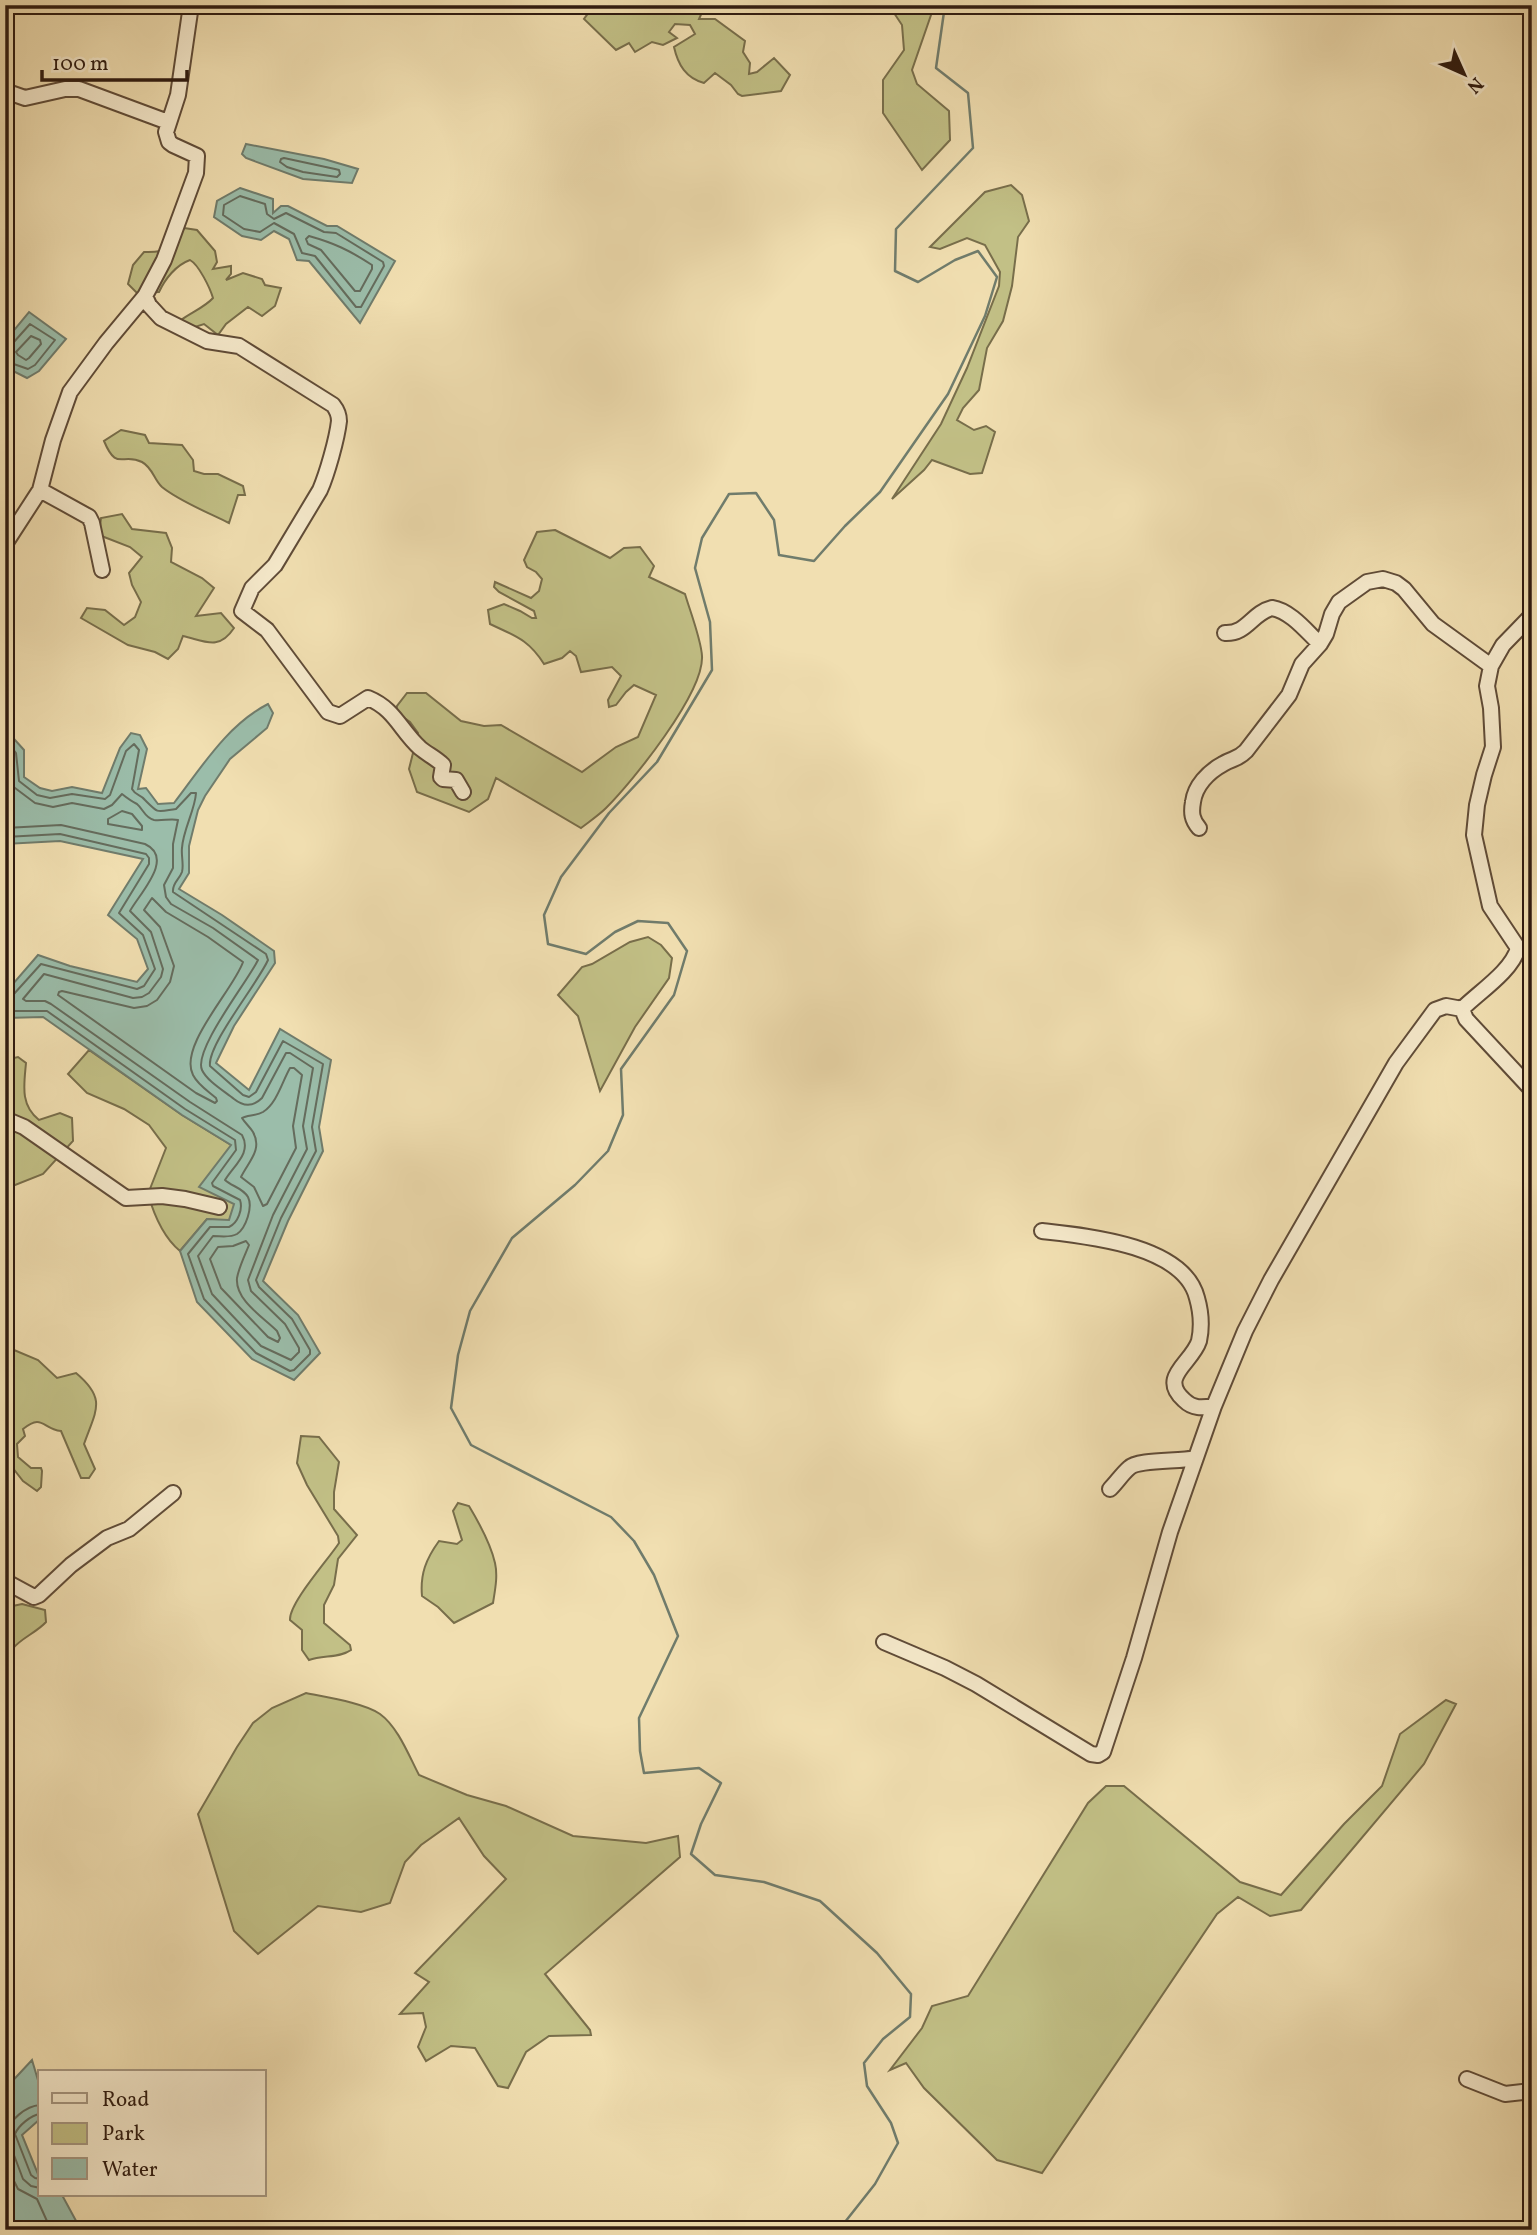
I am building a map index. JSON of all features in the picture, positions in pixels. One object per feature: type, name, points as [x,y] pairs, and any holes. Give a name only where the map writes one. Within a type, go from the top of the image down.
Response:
[{"type":"street","points":[[5,544],[40,490],[53,440],[70,392],[99,351],[145,296],[168,251],[196,173],[198,160],[193,153],[169,142],[166,132],[178,95],[191,5]]},
{"type":"street","points":[[5,91],[25,99],[65,89],[79,89],[168,122]]},
{"type":"street","points":[[145,296],[161,318],[207,341],[239,346],[333,405],[338,411],[339,422],[325,480],[275,565],[252,589],[242,611],[267,630],[328,712],[340,716],[368,698],[381,703],[420,748],[443,765],[441,777],[456,780],[463,792]]},
{"type":"street","points":[[40,490],[89,517],[102,570]]},
{"type":"street","points":[[1199,828],[1192,811],[1198,786],[1212,771],[1239,758],[1246,751],[1289,695],[1302,664],[1326,634],[1339,602],[1367,582],[1383,579],[1396,583],[1433,624],[1491,666]]},
{"type":"street","points":[[1224,633],[1237,632],[1261,612],[1272,608],[1292,618],[1320,644]]},
{"type":"street","points":[[1462,1009],[1508,966],[1518,948],[1490,906],[1474,835],[1481,785],[1493,747],[1488,686],[1491,666],[1503,645],[1532,615]]},
{"type":"street","points":[[884,1642],[976,1684],[1091,1754],[1098,1755],[1103,1752],[1195,1458],[1254,1311],[1396,1063],[1435,1010],[1446,1006],[1462,1009]]},
{"type":"street","points":[[1462,1009],[1466,1019],[1532,1090]]},
{"type":"street","points":[[5,1119],[24,1127],[126,1198],[162,1196],[219,1207]]},
{"type":"street","points":[[1042,1231],[1105,1238],[1146,1252],[1184,1272],[1197,1297],[1202,1329],[1198,1345],[1174,1377],[1174,1388],[1191,1405],[1198,1408],[1214,1406]]},
{"type":"street","points":[[1110,1489],[1132,1465],[1195,1458]]},
{"type":"street","points":[[5,1587],[10,1584],[34,1597],[39,1595],[71,1565],[107,1538],[129,1529],[173,1493]]},
{"type":"street","points":[[1467,2079],[1505,2094],[1532,2091]]},
{"type":"green space","points":[[594,5],[701,5],[704,8],[699,19],[715,19],[745,41],[743,52],[750,63],[749,74],[757,72],[774,58],[790,75],[781,91],[742,96],[715,73],[704,83],[698,81],[684,70],[674,47],[695,34],[690,25],[675,24],[669,32],[677,38],[663,45],[652,42],[635,52],[629,43],[616,50],[584,19]]},
{"type":"green space","points":[[886,5],[932,5],[912,70],[917,84],[949,111],[950,140],[922,170],[883,113],[883,80],[904,50],[902,25]]},
{"type":"green space","points":[[1011,185],[1022,195],[1029,221],[1018,237],[1012,286],[1003,321],[987,348],[979,390],[963,408],[957,420],[974,430],[986,426],[995,432],[982,473],[970,474],[932,460],[892,499],[941,424],[967,368],[999,286],[1000,272],[985,245],[967,238],[940,249],[930,247],[985,192]]},
{"type":"green space","points":[[184,228],[197,230],[215,251],[217,262],[213,269],[231,266],[231,274],[226,280],[243,273],[262,279],[265,285],[281,288],[275,306],[262,316],[248,307],[226,324],[218,335],[204,324],[192,328],[181,320],[213,298],[207,283],[190,260],[172,273],[159,292],[137,293],[128,284],[133,265],[144,252],[169,248]]},
{"type":"green space","points":[[121,430],[145,435],[149,443],[182,445],[193,460],[194,471],[218,474],[243,486],[245,495],[238,495],[229,523],[169,492],[142,462],[135,459],[116,459],[104,441]]},
{"type":"green space","points":[[122,514],[132,529],[166,533],[172,548],[171,562],[202,578],[214,588],[196,616],[221,613],[234,628],[223,640],[205,642],[183,636],[178,649],[168,659],[155,652],[128,645],[81,618],[87,608],[105,610],[124,625],[135,617],[141,602],[129,573],[142,557],[130,547],[99,535],[101,518]]},
{"type":"green space","points":[[555,530],[610,558],[624,548],[640,547],[654,566],[649,577],[685,594],[698,633],[702,656],[700,672],[692,692],[665,736],[618,795],[581,828],[496,778],[488,799],[469,812],[417,792],[409,769],[418,733],[410,722],[396,712],[397,706],[407,693],[426,693],[461,721],[484,726],[501,725],[582,772],[616,747],[638,737],[656,695],[634,685],[616,705],[609,707],[608,700],[621,676],[612,667],[581,672],[576,656],[570,651],[562,658],[544,664],[514,635],[490,624],[488,610],[504,604],[536,618],[534,611],[499,592],[494,587],[495,582],[531,598],[539,591],[542,579],[527,567],[524,560],[537,532]]},
{"type":"green space","points":[[648,937],[661,945],[672,958],[669,978],[635,1027],[600,1091],[578,1016],[558,995],[582,967],[630,942]]},
{"type":"green space","points":[[89,1050],[182,1115],[231,1145],[235,1204],[229,1221],[207,1219],[180,1251],[169,1239],[156,1218],[148,1194],[166,1148],[149,1125],[124,1109],[87,1093],[68,1074]]},
{"type":"green space","points":[[18,1057],[26,1063],[25,1094],[29,1108],[39,1120],[60,1113],[72,1118],[73,1141],[43,1174],[5,1189],[5,1060]]},
{"type":"green space","points":[[14,1350],[38,1360],[57,1378],[76,1373],[92,1390],[95,1413],[84,1444],[95,1469],[89,1478],[81,1478],[61,1431],[39,1422],[23,1429],[25,1436],[17,1444],[18,1457],[31,1468],[41,1468],[41,1487],[37,1491],[23,1481],[5,1458],[5,1360]]},
{"type":"green space","points":[[301,1436],[319,1437],[339,1462],[334,1509],[357,1535],[338,1559],[334,1585],[324,1605],[324,1623],[350,1645],[351,1650],[309,1660],[302,1650],[302,1630],[290,1620],[291,1613],[302,1593],[339,1543],[338,1536],[297,1463]]},
{"type":"green space","points":[[458,1503],[469,1506],[480,1526],[493,1556],[496,1578],[493,1603],[454,1623],[422,1596],[422,1581],[425,1567],[439,1541],[457,1544],[462,1540],[453,1511]]},
{"type":"green space","points":[[22,1604],[45,1610],[46,1622],[14,1647],[9,1660],[11,1668],[5,1673],[5,1610]]},
{"type":"green space","points":[[306,1693],[355,1704],[380,1714],[398,1734],[419,1775],[467,1795],[506,1806],[573,1836],[646,1843],[678,1836],[680,1857],[545,1974],[590,2030],[591,2035],[549,2036],[526,2052],[508,2088],[498,2086],[475,2048],[451,2046],[426,2061],[418,2047],[426,2027],[423,2013],[400,2014],[429,1982],[415,1973],[506,1879],[484,1856],[459,1818],[421,1845],[405,1862],[390,1903],[361,1912],[318,1906],[258,1954],[234,1931],[198,1814],[253,1723],[272,1708]]},
{"type":"green space","points":[[1446,1700],[1456,1704],[1424,1764],[1301,1910],[1270,1916],[1238,1897],[1217,1914],[1042,2173],[997,2160],[924,2088],[906,2063],[890,2070],[922,2028],[932,2006],[968,1996],[1088,1803],[1106,1786],[1124,1786],[1240,1882],[1281,1895],[1382,1786],[1400,1734]]},
{"type":"water","points":[[246,144],[324,159],[358,169],[352,183],[303,179],[246,158],[242,154]]},
{"type":"water","points":[[240,188],[273,199],[273,213],[281,206],[288,206],[327,226],[337,226],[395,261],[360,323],[309,261],[297,260],[289,239],[274,231],[261,240],[242,236],[214,217],[217,201]]},
{"type":"water","points":[[29,312],[66,339],[39,371],[27,378],[5,367],[5,341]]},
{"type":"water","points":[[268,704],[273,713],[267,728],[230,759],[198,810],[189,846],[189,873],[179,889],[274,951],[275,963],[234,1026],[216,1063],[249,1090],[280,1029],[331,1060],[319,1127],[323,1151],[288,1221],[263,1281],[298,1315],[320,1353],[294,1380],[252,1359],[197,1302],[180,1251],[207,1219],[229,1220],[234,1204],[199,1187],[231,1145],[182,1115],[43,1017],[5,1018],[5,993],[38,955],[70,966],[137,982],[148,969],[137,939],[108,915],[143,859],[60,841],[5,844],[7,731],[24,750],[24,777],[40,788],[52,791],[72,787],[102,793],[120,748],[131,733],[140,735],[147,749],[138,789],[146,788],[158,804],[174,803],[227,735]]},
{"type":"water","points":[[32,2060],[38,2080],[38,2121],[22,2135],[38,2174],[38,2196],[63,2196],[81,2230],[5,2230],[5,2089]]},
{"type":"waterway","points":[[844,2230],[845,2222],[875,2184],[898,2143],[891,2123],[867,2086],[864,2063],[883,2039],[910,2017],[911,1994],[877,1953],[820,1901],[764,1882],[715,1875],[691,1854],[701,1824],[721,1783],[699,1768],[644,1773],[639,1718],[678,1636],[654,1575],[634,1541],[611,1517],[471,1445],[451,1408],[458,1355],[470,1311],[512,1238],[575,1185],[608,1151],[623,1115],[621,1069],[674,995],[687,951],[668,923],[638,921],[615,932],[586,954],[548,944],[544,915],[561,877],[609,813],[657,762],[712,670],[710,622],[695,568],[702,538],[729,494],[756,493],[774,520],[779,555],[814,561],[880,492],[948,394],[985,316],[997,277],[978,251],[955,260],[918,282],[895,271],[896,229],[973,148],[968,93],[936,68],[945,5]]}]
